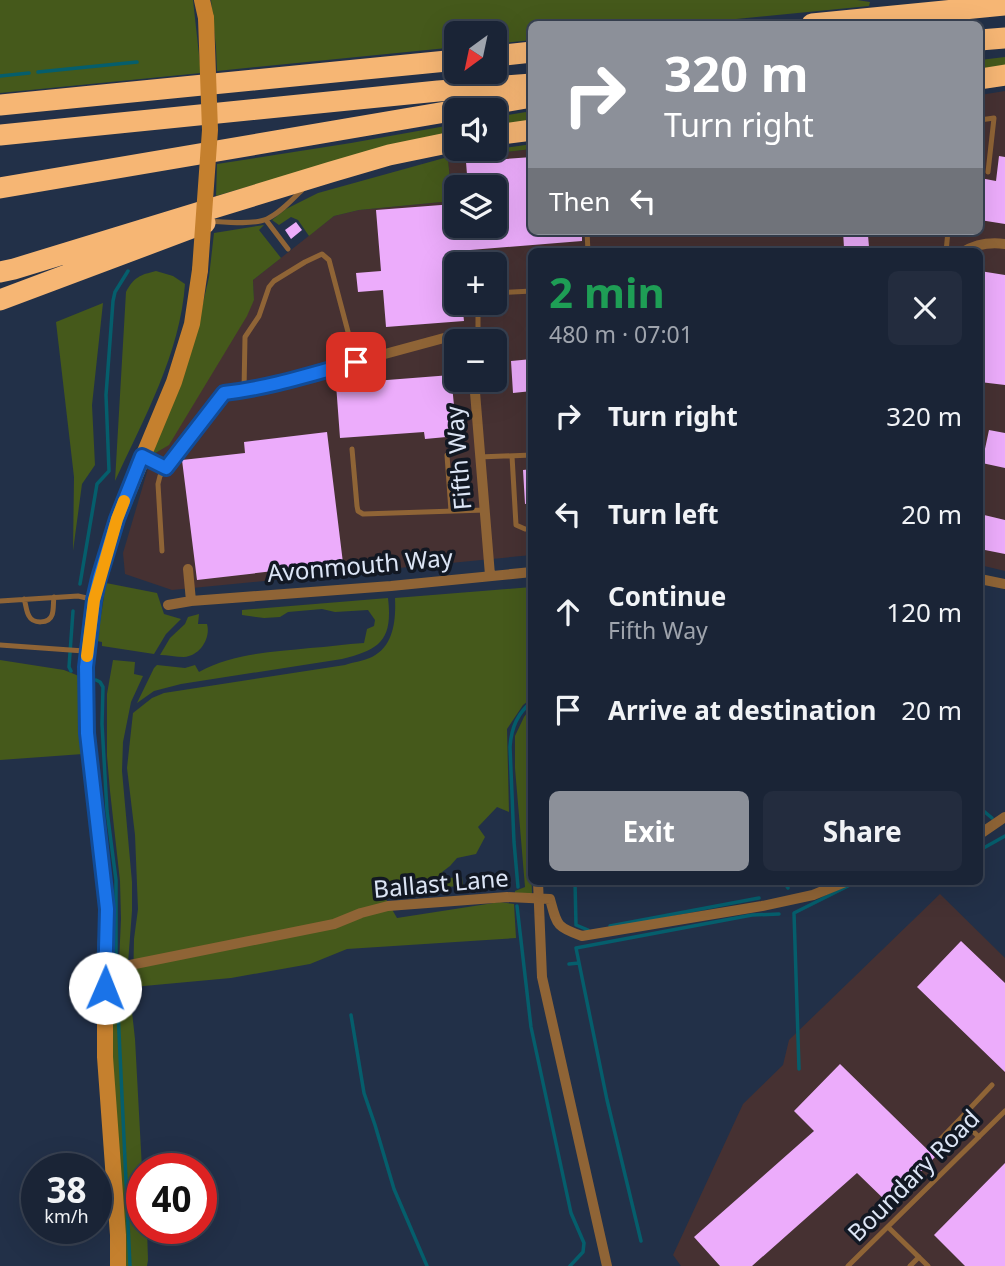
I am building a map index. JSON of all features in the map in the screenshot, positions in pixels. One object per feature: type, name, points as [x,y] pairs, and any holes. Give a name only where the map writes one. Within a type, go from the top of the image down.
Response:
[{"type":"highway","points":[[842,21],[1005,5]]},
{"type":"highway","points":[[983,40],[1005,38]]},
{"type":"highway","points":[[508,55],[528,52]]},
{"type":"highway","points":[[0,105],[444,61]]},
{"type":"highway","points":[[983,79],[1005,75]]},
{"type":"highway","points":[[0,135],[425,92],[528,84]]},
{"type":"highway","points":[[507,101],[528,98]]},
{"type":"highway","points":[[0,188],[444,112]]},
{"type":"highway","points":[[507,133],[528,131]]},
{"type":"highway","points":[[0,271],[390,155],[444,144]]},
{"type":"highway","points":[[0,300],[331,172]]},
{"type":"street","points":[[118,1266],[105,1057],[107,909],[87,733],[86,667],[81,651],[117,519],[174,382],[192,324],[200,270],[210,130],[206,18],[202,0]]},
{"type":"street","points":[[970,248],[983,244],[1005,244]]},
{"type":"street","points":[[322,371],[444,338]]},
{"type":"street","name":"Fifth Way","points":[[475,392],[490,575]]},
{"type":"street","points":[[188,569],[191,601]]},
{"type":"street","name":"Avonmouth Way","points":[[168,605],[528,572]]},
{"type":"street","points":[[983,579],[1005,583]]},
{"type":"street","points":[[983,832],[1005,817]]},
{"type":"street","points":[[538,885],[542,977],[607,1266]]},
{"type":"street","name":"Ballast Lane","points":[[105,965],[130,965],[334,924],[361,912],[388,906],[507,897],[550,899],[556,921],[563,929],[582,936],[762,906],[813,895],[838,885]]},
{"type":"lane","points":[[983,120],[994,118],[988,172]]},
{"type":"lane","points":[[210,221],[234,223],[266,220],[289,203],[309,182]]},
{"type":"lane","points":[[266,220],[288,248]]},
{"type":"lane","points":[[244,390],[245,337],[259,316],[269,287],[274,281],[322,254],[329,260],[356,362]]},
{"type":"lane","points":[[507,292],[528,291]]},
{"type":"lane","points":[[162,551],[158,484],[160,476],[224,393],[322,371]]},
{"type":"lane","points":[[352,449],[357,506],[363,514],[485,510]]},
{"type":"lane","points":[[447,455],[451,511]]},
{"type":"lane","points":[[479,457],[528,455]]},
{"type":"lane","points":[[142,456],[166,468]]},
{"type":"lane","points":[[512,456],[516,525],[528,529]]},
{"type":"lane","points":[[0,601],[78,596],[94,600]]},
{"type":"lane","points":[[24,599],[28,616],[34,622],[50,619],[54,597]]},
{"type":"lane","points":[[0,645],[81,651]]},
{"type":"lane","points":[[932,1148],[992,1085]]},
{"type":"lane","name":"Boundary Road","points":[[848,1266],[1005,1111]]},
{"type":"lane","points":[[960,1119],[978,1137]]},
{"type":"lane","points":[[888,1227],[928,1266]]},
{"type":"lane","points":[[910,1266],[919,1257]]},
{"type":"shaded area","points":[[1005,91],[1005,571],[983,566],[983,248],[528,248],[528,555],[172,590],[125,574],[123,553],[152,455],[254,300],[253,280],[334,216],[359,210],[444,202],[444,238],[507,238],[507,175],[450,175],[448,161],[507,161],[507,152],[528,149],[528,235],[983,235],[983,95]]},
{"type":"shaded area","points":[[940,894],[1005,958],[1005,1266],[681,1266],[673,1255],[743,1104],[783,1065],[789,1040]]},
{"type":"green space","points":[[0,0],[193,0],[201,73],[0,93]]},
{"type":"green space","points":[[211,0],[870,2],[869,6],[716,21],[528,21],[528,40],[508,43],[508,21],[444,21],[444,48],[217,71]]},
{"type":"green space","points":[[1005,57],[1005,66],[983,70],[983,60]]},
{"type":"green space","points":[[528,112],[528,123],[507,126],[507,115]]},
{"type":"green space","points":[[444,126],[444,136],[370,151],[216,196],[217,164]]},
{"type":"green space","points":[[528,145],[528,149],[507,152],[507,148]]},
{"type":"green space","points":[[444,158],[444,161],[448,161],[450,175],[444,175],[444,202],[359,210],[334,216],[309,236],[298,220],[291,217],[279,225],[272,220],[286,209],[318,193]]},
{"type":"green space","points":[[264,225],[259,230],[281,258],[253,280],[254,300],[247,316],[169,445],[152,455],[196,333],[209,277],[214,233]]},
{"type":"green space","points":[[156,271],[173,276],[185,284],[182,310],[159,385],[115,481],[126,292],[138,277]]},
{"type":"green space","points":[[103,303],[92,405],[95,465],[82,484],[73,551],[74,477],[56,322]]},
{"type":"green space","points":[[106,583],[157,593],[164,614],[181,619],[166,634],[154,654],[102,646],[102,642],[97,641]]},
{"type":"green space","points":[[528,587],[528,701],[507,729],[509,812],[497,807],[478,827],[485,837],[476,854],[457,858],[442,872],[448,878],[462,877],[463,886],[390,890],[383,894],[397,918],[500,902],[514,904],[516,938],[347,949],[310,964],[231,978],[133,987],[138,909],[135,835],[127,768],[133,713],[152,698],[164,693],[366,660],[379,652],[389,639],[394,623],[395,598]]},
{"type":"green space","points":[[388,598],[386,633],[375,647],[366,652],[342,659],[181,684],[154,691],[137,703],[157,665],[185,668],[195,665],[199,672],[225,661],[253,654],[364,643],[367,629],[374,626],[375,620],[368,610],[335,612],[322,609],[288,612],[280,617],[264,618],[242,615],[242,610]]},
{"type":"green space","points":[[199,614],[198,624],[207,624],[208,629],[206,640],[199,650],[184,657],[160,655],[188,617]]},
{"type":"green space","points":[[0,660],[64,670],[79,676],[83,754],[0,760]]},
{"type":"green space","points":[[113,660],[135,662],[134,674],[143,676],[131,702],[123,742],[122,771],[132,882],[128,963],[119,963],[120,881],[107,756],[107,694]]},
{"type":"green space","points":[[528,711],[528,885],[532,885],[532,894],[515,893],[525,887],[515,768],[515,736]]},
{"type":"green space","points":[[127,967],[135,1039],[141,1153],[126,1153],[126,1244],[147,1244],[147,1266],[124,1266],[111,1063],[112,968]]},
{"type":"building","points":[[999,156],[1005,157],[1005,224],[983,220],[983,179],[996,181]]},
{"type":"building","points":[[528,157],[528,235],[582,235],[582,241],[444,252],[444,315],[463,315],[464,321],[386,327],[383,290],[358,292],[356,273],[381,271],[376,210],[444,205],[444,238],[507,238],[507,175],[467,175],[466,162],[507,161]]},
{"type":"building","points":[[296,222],[302,230],[291,239],[285,230]]},
{"type":"building","points":[[843,235],[868,235],[869,247],[844,248]]},
{"type":"building","points":[[983,271],[1005,275],[1005,385],[983,382]]},
{"type":"building","points":[[528,359],[528,391],[513,393],[511,361]]},
{"type":"building","points":[[444,376],[444,392],[453,392],[457,436],[425,439],[424,432],[340,438],[336,384]]},
{"type":"building","points":[[989,430],[1005,433],[1005,468],[983,463]]},
{"type":"building","points":[[327,432],[343,563],[197,580],[182,460],[245,453],[244,442]]},
{"type":"building","points":[[528,469],[528,504],[525,504],[523,470]]},
{"type":"building","points":[[983,515],[1005,520],[1005,554],[983,550]]},
{"type":"building","points":[[961,941],[1005,983],[1005,1072],[917,987]]},
{"type":"building","points":[[840,1064],[935,1157],[889,1204],[857,1173],[752,1266],[720,1266],[694,1237],[814,1131],[794,1111]]},
{"type":"building","points":[[1005,1163],[1005,1266],[965,1266],[934,1235]]},
{"type":"waterway","points":[[38,72],[137,62]]},
{"type":"waterway","points":[[0,76],[29,73]]},
{"type":"waterway","points":[[80,584],[97,484],[109,471],[106,395],[113,301],[115,292],[128,271]]},
{"type":"waterway","points":[[71,671],[69,667],[73,611]]},
{"type":"waterway","points":[[96,680],[103,687],[102,724],[107,811],[116,880],[116,963]]},
{"type":"waterway","points":[[518,887],[510,747],[516,722],[528,706]]},
{"type":"waterway","points":[[983,810],[992,818]]},
{"type":"waterway","points":[[983,848],[1005,836]]},
{"type":"waterway","points":[[575,885],[576,925],[588,930]]},
{"type":"waterway","points":[[799,1069],[794,913],[850,885]]},
{"type":"waterway","points":[[610,926],[759,898]]},
{"type":"waterway","points":[[517,906],[531,1027],[571,1213],[584,1243],[583,1252],[570,1266]]},
{"type":"waterway","points":[[641,1241],[607,1100],[576,948],[752,915],[779,914]]},
{"type":"waterway","points":[[569,964],[579,963]]},
{"type":"waterway","points":[[116,969],[130,1266]]},
{"type":"waterway","points":[[351,1015],[364,1093],[394,1189],[427,1266]]},
{"type":"slow traffic","points":[[87,656],[99,578],[124,501]]},
{"type":"route","points":[[105,988],[107,909],[87,733],[86,667],[99,578],[137,467],[142,456],[166,468],[224,393],[309,376],[356,362]]}]
